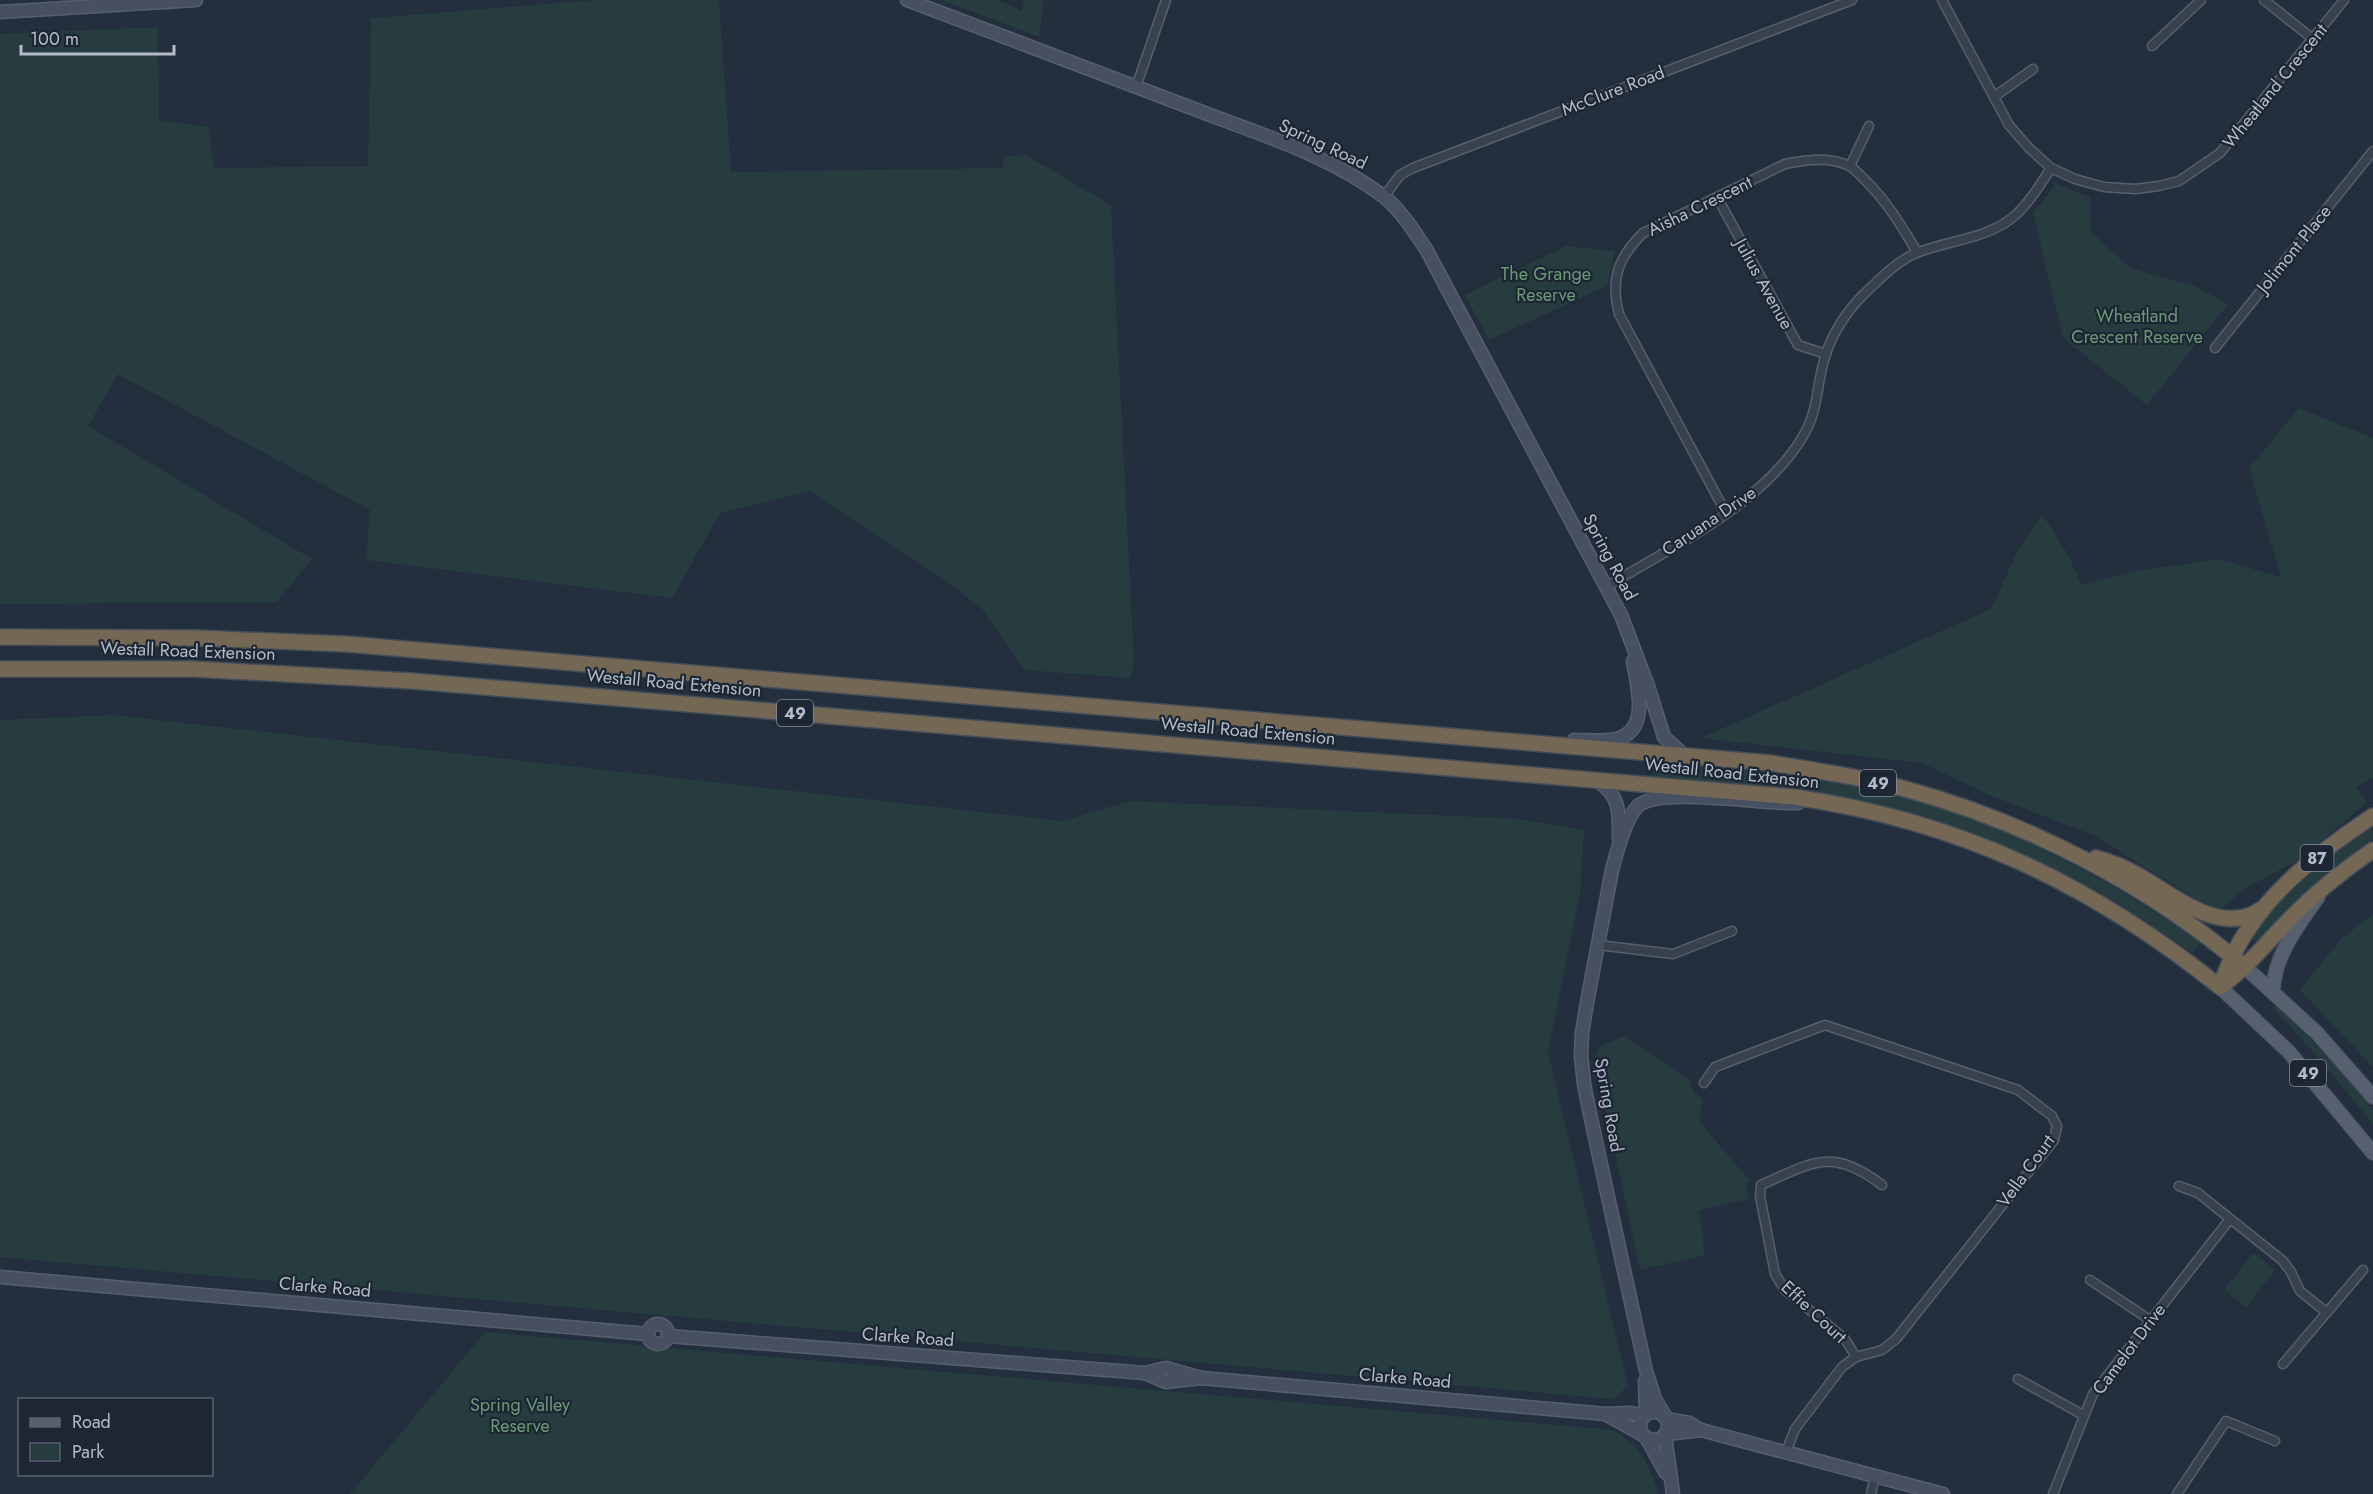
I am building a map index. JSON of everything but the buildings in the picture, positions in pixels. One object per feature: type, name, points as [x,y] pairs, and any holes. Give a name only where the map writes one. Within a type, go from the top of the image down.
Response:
[{"type":"highway","name":"Westall Road Extension","points":[[0,637],[185,638],[357,645],[1771,763],[1908,789],[1995,818],[2061,848],[2143,892],[2245,967]]},
{"type":"highway","name":"Westall Road Extension","points":[[0,669],[203,670],[412,681],[1767,794],[1824,802],[1867,810],[1938,830],[2008,856],[2047,874],[2132,921],[2220,986]]},
{"type":"highway","name":"87","points":[[2220,986],[2247,929],[2266,905],[2328,849],[2373,816]]},
{"type":"highway","points":[[2061,848],[2109,861],[2140,876],[2185,904],[2215,916],[2240,918],[2266,905]]},
{"type":"highway","name":"87","points":[[2220,986],[2245,967],[2283,925],[2329,882],[2373,850]]},
{"type":"main road","points":[[0,12],[56,4],[196,0]]},
{"type":"main road","name":"Spring Road","points":[[907,0],[1326,162],[1350,174],[1384,197],[1410,226],[1426,249],[1606,587],[1629,636],[1664,736],[1669,744],[1684,755]]},
{"type":"main road","name":"Spring Road","points":[[1506,740],[1605,740],[1617,739],[1632,731],[1639,717],[1639,709],[1629,636]]},
{"type":"main road","name":"Spring Road","points":[[1596,780],[1611,790],[1617,804],[1619,843]]},
{"type":"main road","name":"Spring Road","points":[[1665,1417],[1654,1399],[1646,1371],[1584,1084],[1582,1034],[1619,843],[1633,813],[1641,804],[1661,799],[1690,797],[1778,804],[1824,802]]},
{"type":"main road","points":[[2273,991],[2275,976],[2289,940],[2329,882]]},
{"type":"main road","name":"Westall Road Extension","points":[[2245,967],[2317,1033],[2373,1096]]},
{"type":"main road","name":"Westall Road Extension","points":[[2220,986],[2289,1052],[2373,1153]]},
{"type":"main road","name":"Clarke Road","points":[[0,1277],[648,1334],[651,1342],[658,1344],[664,1342],[668,1336],[1145,1373],[1166,1382],[1201,1378],[1606,1414],[1645,1415]]},
{"type":"main road","name":"Spring Road","points":[[1645,1415],[1646,1371]]},
{"type":"main road","points":[[1669,1479],[1644,1436],[1640,1423],[1645,1415],[1656,1412],[1665,1417],[1689,1423],[1701,1430],[1943,1494]]},
{"type":"main road","name":"Clarke Road","points":[[1606,1414],[1644,1436]]},
{"type":"main road","points":[[1665,1417],[1668,1426],[1665,1435],[1669,1479],[1673,1494]]},
{"type":"main road","points":[[1644,1436],[1656,1440],[1665,1435],[1701,1430]]},
{"type":"street","points":[[1136,87],[1166,0]]},
{"type":"street","name":"McClure Road","points":[[1384,197],[1400,175],[1413,168],[1852,0]]},
{"type":"street","name":"Wheatland Crescent","points":[[1942,0],[2009,125],[2029,148],[2051,168],[2082,182],[2104,187],[2147,188],[2179,181],[2220,153],[2344,0]]},
{"type":"street","points":[[2152,46],[2201,0]]},
{"type":"street","points":[[2264,0],[2313,39]]},
{"type":"street","points":[[1994,97],[2033,69]]},
{"type":"street","points":[[1869,126],[1850,166],[1877,191],[1892,210],[1917,252]]},
{"type":"street","name":"Jolimont Place","points":[[2215,348],[2373,151]]},
{"type":"street","name":"Aisha Crescent","points":[[1726,513],[1619,314],[1614,293],[1618,269],[1629,246],[1642,233],[1785,164],[1810,160],[1830,161],[1850,166]]},
{"type":"street","name":"Caruana Drive","points":[[1606,587],[1726,513],[1772,475],[1790,456],[1808,427],[1817,402],[1826,354],[1838,328],[1859,299],[1887,273],[1917,252],[1987,233],[2013,217],[2051,168]]},
{"type":"street","name":"Julius Avenue","points":[[1717,197],[1798,345],[1826,354]]},
{"type":"street","points":[[1598,945],[1673,954],[1732,932]]},
{"type":"street","name":"Vella Court","points":[[1704,1083],[1715,1067],[1825,1025],[2018,1090],[2052,1116],[2057,1126],[2054,1140],[1896,1339],[1882,1350],[1856,1357],[1842,1366],[1801,1421],[1791,1437],[1786,1452]]},
{"type":"street","name":"Effie Court","points":[[1856,1357],[1845,1339],[1785,1290],[1776,1274],[1760,1196],[1761,1185],[1816,1161],[1834,1160],[1865,1172],[1882,1185]]},
{"type":"street","points":[[2179,1186],[2198,1193],[2283,1261],[2300,1291],[2326,1312]]},
{"type":"street","name":"Camelot Drive","points":[[2053,1494],[2083,1415],[2104,1378],[2230,1219]]},
{"type":"street","points":[[2283,1364],[2363,1270]]},
{"type":"street","points":[[2090,1280],[2150,1320]]},
{"type":"street","points":[[2018,1379],[2083,1415]]},
{"type":"street","points":[[2177,1494],[2226,1421],[2275,1441]]},
{"type":"street","points":[[1871,1494],[1875,1476]]},
{"type":"green space","points":[[596,0],[719,0],[731,172],[1003,168],[1003,156],[1026,155],[1111,205],[1134,663],[1130,678],[1025,670],[982,609],[942,578],[810,491],[720,513],[672,598],[366,560],[370,510],[118,374],[88,426],[312,559],[277,602],[0,604],[0,34],[158,27],[159,120],[209,127],[214,168],[368,166],[371,18]]},
{"type":"green space","points":[[941,0],[998,0],[1022,11],[1024,0],[1044,0],[1039,37]]},
{"type":"green space","name":"Wheatland Crescent Reserve","points":[[2056,184],[2090,197],[2091,232],[2130,268],[2194,286],[2228,304],[2147,405],[2063,338],[2033,213]]},
{"type":"green space","name":"The Grange Reserve","points":[[1566,246],[1615,251],[1607,286],[1489,340],[1465,295]]},
{"type":"green space","points":[[2299,408],[2373,438],[2373,778],[2355,787],[2368,802],[2295,862],[2249,886],[2216,912],[2095,836],[1987,794],[1922,763],[1701,738],[1991,609],[2017,552],[2042,514],[2069,556],[2081,585],[2137,571],[2219,559],[2281,577],[2249,468]]},
{"type":"green space","points":[[113,715],[1062,821],[1130,801],[1520,819],[1584,830],[1580,894],[1548,1052],[1628,1386],[1613,1399],[0,1257],[0,720]]},
{"type":"green space","points":[[1654,758],[1736,765],[1817,776],[1920,801],[2018,838],[2065,861],[2157,913],[2201,943],[2193,953],[2127,909],[2082,883],[2036,860],[1965,832],[1917,817],[1653,780]]},
{"type":"green space","points":[[2373,826],[2373,839],[2312,887],[2257,943],[2250,937],[2307,877]]},
{"type":"green space","points":[[2373,914],[2373,1067],[2300,990],[2341,939]]},
{"type":"green space","points":[[2275,1004],[2359,1092],[2373,1110],[2373,1124],[2312,1050],[2272,1008]]},
{"type":"green space","points":[[1624,1036],[1690,1080],[1694,1093],[1703,1099],[1699,1121],[1749,1180],[1746,1184],[1749,1199],[1699,1210],[1705,1255],[1640,1270],[1595,1057],[1599,1047]]},
{"type":"green space","points":[[2253,1253],[2275,1270],[2246,1307],[2224,1290]]},
{"type":"green space","name":"Spring Valley Reserve","points":[[485,1332],[1605,1429],[1626,1438],[1641,1453],[1658,1494],[350,1494]]}]
